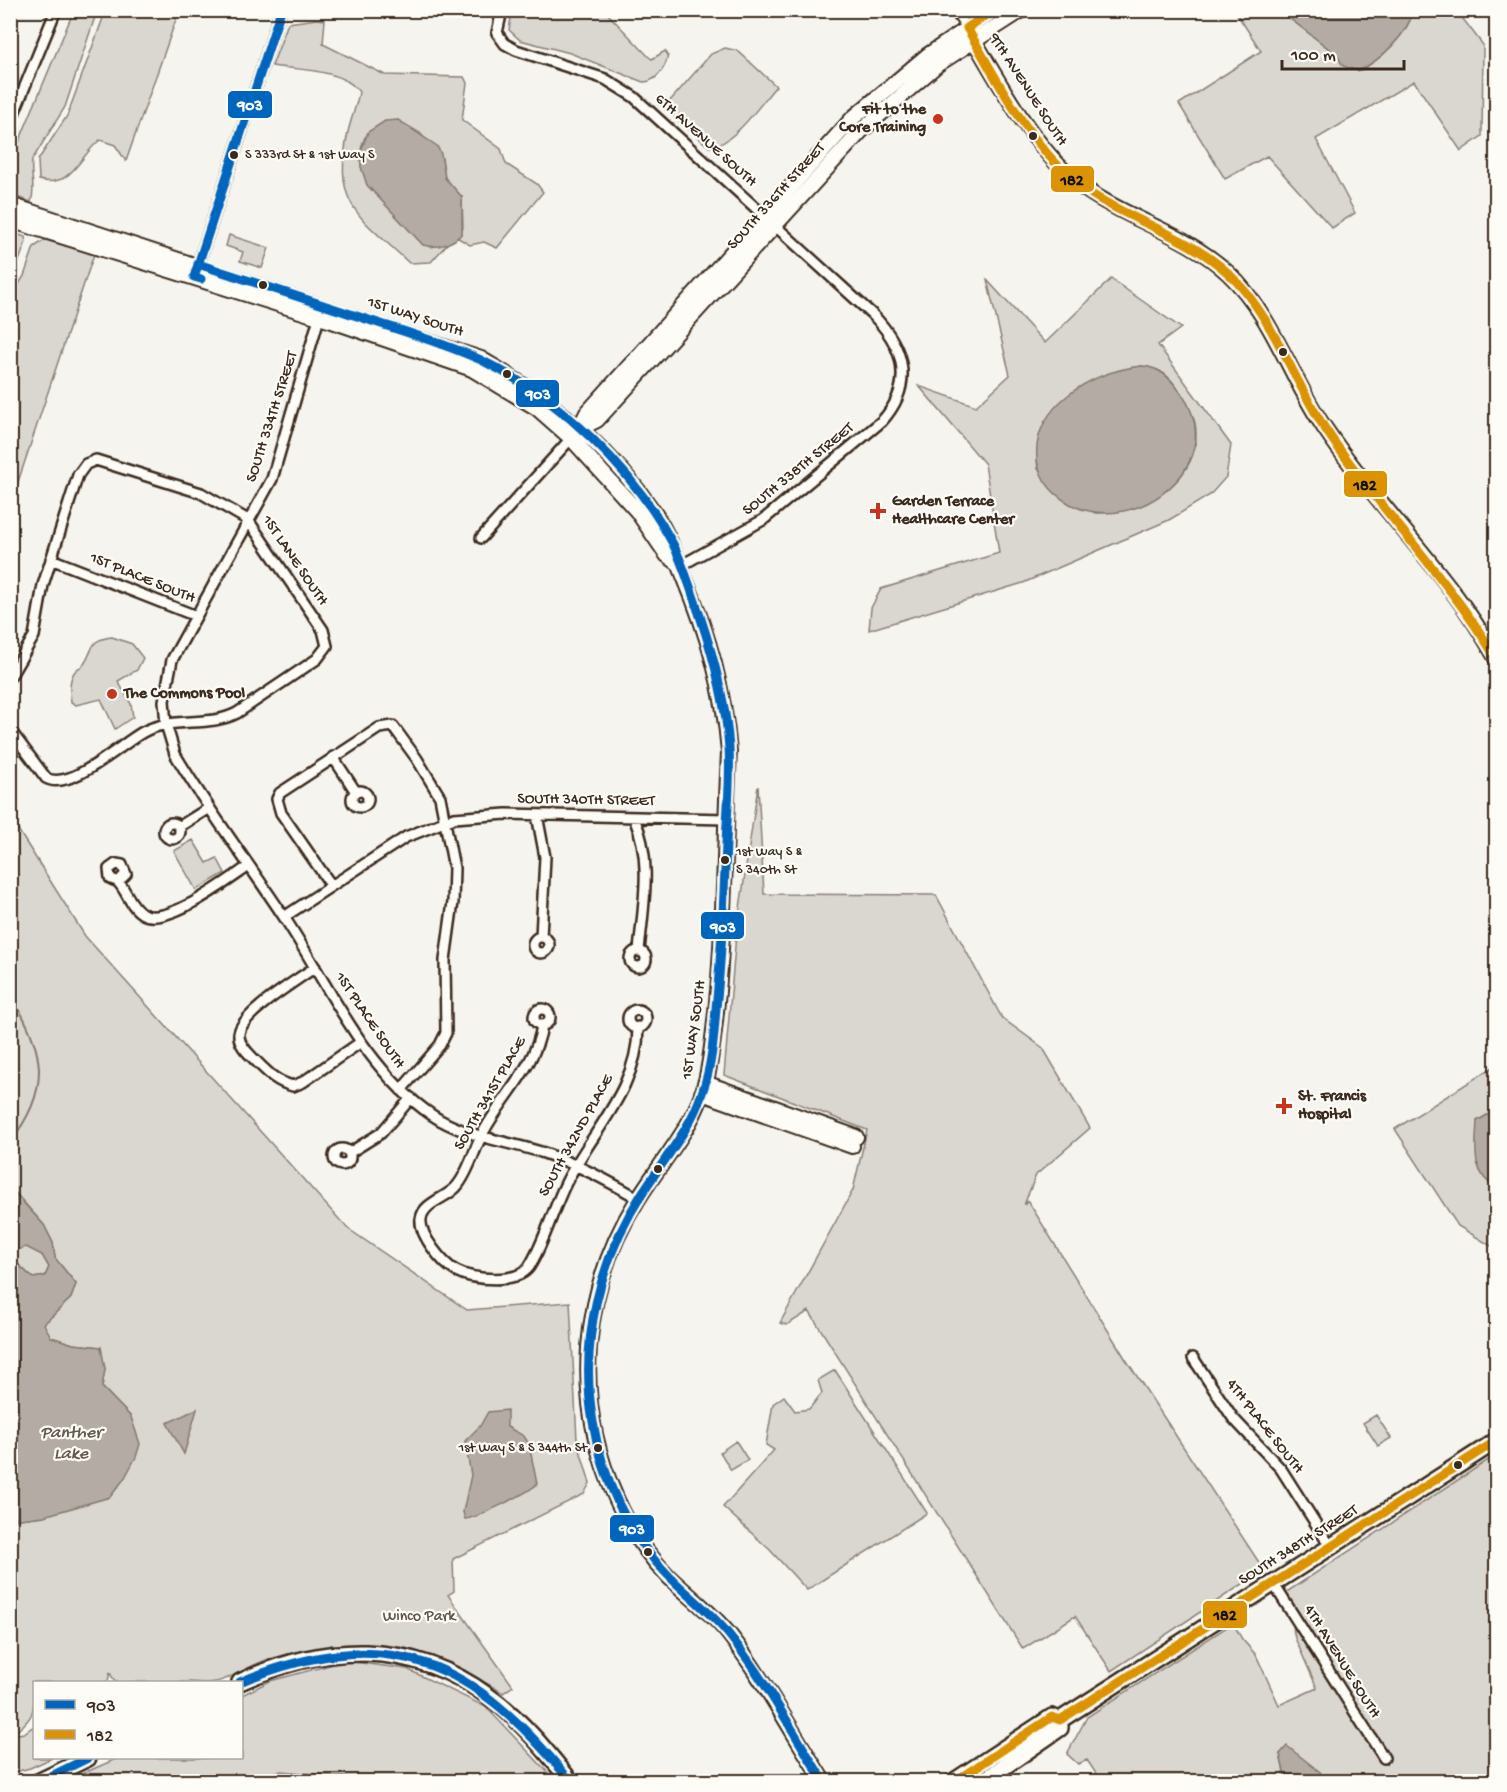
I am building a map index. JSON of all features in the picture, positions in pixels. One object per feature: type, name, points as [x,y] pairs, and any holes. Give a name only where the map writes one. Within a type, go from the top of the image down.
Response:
[{"type":"main road","name":"SOUTH 336TH STREET","points":[[575,434],[587,413],[769,219],[995,10]]},
{"type":"main road","name":"SOUTH 336TH STREET","points":[[971,34],[1022,10]]},
{"type":"main road","name":"9TH AVENUE SOUTH","points":[[971,34],[1039,143],[1065,172],[1095,195],[1205,254],[1241,288],[1268,327],[1326,431],[1451,589],[1497,658]]},
{"type":"main road","points":[[10,205],[60,230]]},
{"type":"main road","points":[[10,220],[60,230]]},
{"type":"main road","name":"1ST WAY SOUTH","points":[[60,230],[481,358],[542,397],[637,511],[667,555],[679,564],[706,631],[722,691],[729,752],[721,953],[704,1088],[687,1127],[623,1224],[603,1271],[591,1318],[587,1359],[589,1396],[604,1467],[617,1498],[642,1544],[670,1577],[728,1632],[824,1782]]},
{"type":"main road","name":"1ST WAY SOUTH","points":[[196,271],[319,318],[472,369],[575,434]]},
{"type":"main road","points":[[704,1088],[854,1141]]},
{"type":"main road","name":"SOUTH 348TH STREET","points":[[952,1782],[1052,1718],[1060,1720],[1497,1441]]},
{"type":"main road","points":[[243,1682],[267,1670],[324,1654],[374,1654],[423,1663],[456,1676],[490,1697],[526,1731],[571,1782]]},
{"type":"main road","name":"SOUTH 348TH STREET","points":[[982,1782],[1060,1728],[1060,1720]]},
{"type":"main road","points":[[38,1782],[86,1759]]},
{"type":"street","points":[[10,123],[56,10]]},
{"type":"street","points":[[196,271],[281,10]]},
{"type":"street","name":"6TH AVENUE SOUTH","points":[[502,10],[497,28],[499,37],[516,50],[569,65],[618,86],[650,110],[890,332],[899,351],[902,368]]},
{"type":"street","name":"9TH AVENUE SOUTH","points":[[955,10],[971,34]]},
{"type":"street","name":"SOUTH 334TH STREET","points":[[196,616],[272,479],[319,318]]},
{"type":"street","name":"SOUTH 338TH STREET","points":[[679,564],[763,520],[882,421],[898,397],[902,368]]},
{"type":"street","name":"SOUTH 336TH STREET","points":[[481,538],[575,434]]},
{"type":"street","name":"1ST LANE SOUTH","points":[[51,559],[78,476],[89,462],[102,461],[201,493],[248,520],[316,620],[327,645],[317,659],[237,713],[212,720],[166,724]]},
{"type":"street","points":[[10,677],[33,636],[40,593],[51,559]]},
{"type":"street","name":"1ST PLACE SOUTH","points":[[51,559],[196,616],[178,646],[167,675],[164,701],[166,724],[175,754],[284,917],[361,1042],[383,1073],[441,1121],[481,1136],[542,1152],[576,1165],[638,1198]]},
{"type":"street","points":[[10,730],[46,778],[60,781],[87,770],[141,733],[166,724]]},
{"type":"street","points":[[331,885],[281,813],[277,799],[279,793],[379,728],[393,726],[434,784],[446,821],[454,868],[453,902],[445,960],[447,1026],[440,1045],[401,1090]]},
{"type":"street","points":[[333,758],[356,792]]},
{"type":"street","points":[[180,826],[209,808]]},
{"type":"street","name":"SOUTH 340TH STREET","points":[[284,917],[406,837],[446,821],[475,815],[726,819]]},
{"type":"street","points":[[537,815],[545,857],[541,937]]},
{"type":"street","points":[[634,818],[642,840],[646,874],[639,951]]},
{"type":"street","points":[[118,882],[134,906],[143,914],[153,917],[178,910],[249,866]]},
{"type":"street","points":[[315,967],[251,1014],[239,1031],[239,1040],[247,1052],[274,1078],[293,1086],[303,1082],[361,1042]]},
{"type":"street","name":"SOUTH 341ST PLACE","points":[[473,1275],[459,1272],[445,1262],[423,1229],[421,1220],[428,1207],[460,1184],[481,1136],[540,1040],[542,1026]]},
{"type":"street","name":"SOUTH 342ND PLACE","points":[[473,1275],[509,1279],[526,1271],[576,1165],[622,1089],[633,1059],[638,1027]]},
{"type":"street","points":[[349,1153],[386,1129],[411,1098]]},
{"type":"street","name":"4TH PLACE SOUTH","points":[[1193,1358],[1233,1418],[1281,1469],[1330,1546]]},
{"type":"street","name":"4TH AVENUE SOUTH","points":[[1273,1583],[1384,1758]]},
{"type":"green space","points":[[74,10],[97,11],[65,107],[32,160],[31,202],[11,195],[11,161]]},
{"type":"green space","points":[[106,10],[179,11],[126,161],[115,145],[100,140],[67,176],[50,182],[39,180],[38,160],[67,116]]},
{"type":"green space","points":[[512,11],[605,11],[649,57],[652,59],[665,51],[668,55],[667,60],[657,77],[643,82],[570,53],[520,40],[509,30]]},
{"type":"green space","points":[[1235,11],[1280,11],[1337,55],[1343,66],[1358,71],[1375,61],[1392,46],[1405,29],[1413,11],[1457,11],[1483,45],[1482,136],[1461,151],[1414,81],[1316,139],[1355,213],[1332,228],[1267,156],[1225,179],[1179,104],[1261,51]]},
{"type":"green space","points":[[325,20],[323,44],[385,75],[464,77],[467,83],[462,120],[501,149],[506,164],[537,184],[543,192],[497,248],[484,242],[470,245],[458,238],[463,228],[462,197],[445,178],[442,158],[420,133],[398,120],[365,137],[360,160],[362,170],[373,188],[420,240],[430,247],[448,243],[431,262],[409,263],[376,233],[354,208],[347,194],[344,157],[359,92],[352,84],[332,75],[272,66],[288,23]]},
{"type":"green space","points":[[725,48],[738,51],[776,86],[736,132],[718,145],[709,147],[670,113],[669,102],[711,54]]},
{"type":"green space","points":[[11,232],[25,237],[26,242],[11,282]]},
{"type":"green space","points":[[229,235],[269,248],[262,268],[240,261],[243,252],[226,246]]},
{"type":"green space","points":[[45,240],[94,254],[11,503],[11,297],[24,276],[34,247]]},
{"type":"green space","points":[[1111,279],[1181,328],[1158,345],[1231,445],[1226,477],[1210,495],[1169,520],[1023,583],[869,630],[871,608],[881,589],[999,553],[985,464],[919,386],[976,406],[1010,375],[987,280],[1045,343]],"holes":[[[1149,367],[1162,372],[1172,380],[1193,417],[1196,443],[1190,461],[1180,477],[1167,490],[1150,500],[1132,508],[1095,513],[1038,469],[1038,447],[1043,428],[1053,411],[1066,397],[1083,386],[1102,376],[1122,370]]]},
{"type":"green space","points":[[112,637],[132,644],[143,658],[137,670],[118,681],[131,704],[133,717],[115,729],[101,699],[76,705],[71,702],[70,689],[73,674],[84,664],[95,643]]},
{"type":"green space","points":[[758,786],[764,894],[936,895],[1002,1018],[1043,1048],[1090,1128],[1036,1175],[1024,1205],[1028,1201],[1125,1358],[1264,1570],[1111,1671],[1075,1616],[1023,1649],[809,1311],[787,1325],[780,1323],[853,1190],[867,1130],[724,1075],[736,935]]},
{"type":"green space","name":"Winco Park","points":[[10,817],[85,936],[347,1228],[467,1310],[570,1302],[577,1440],[590,1483],[584,1494],[453,1559],[454,1591],[448,1595],[513,1686],[503,1693],[447,1664],[389,1649],[358,1647],[297,1652],[266,1660],[219,1681],[114,1681],[110,1673],[108,1681],[33,1681],[32,1713],[26,1723],[12,1735],[24,1733],[33,1727],[33,1759],[50,1759],[11,1773],[11,1520],[44,1516],[75,1505],[131,1417],[102,1387],[105,1369],[100,1347],[73,1344],[51,1337],[43,1324],[71,1298],[76,1284],[55,1258],[53,1243],[44,1225],[11,1188]]},
{"type":"green space","points":[[193,840],[207,863],[217,858],[225,873],[196,890],[174,851]]},
{"type":"green space","points":[[1496,1065],[1496,1110],[1477,1121],[1490,1184],[1496,1188],[1496,1249],[1458,1226],[1395,1129]]},
{"type":"green space","points":[[26,1246],[42,1255],[49,1267],[45,1276],[33,1278],[15,1261],[17,1250]]},
{"type":"green space","points":[[835,1370],[927,1513],[807,1590],[770,1550],[723,1507],[774,1450],[766,1445],[773,1404],[784,1396],[795,1411],[809,1409],[822,1393],[818,1380]]},
{"type":"green space","points":[[1376,1415],[1391,1438],[1378,1446],[1363,1423]]},
{"type":"green space","points":[[736,1441],[748,1460],[731,1470],[720,1452]]},
{"type":"green space","points":[[1496,1455],[1496,1781],[1326,1781],[1320,1772],[1280,1754],[1286,1781],[1101,1781],[1087,1760],[1078,1764],[1067,1754],[1087,1717],[1233,1623],[1242,1639],[1256,1655],[1279,1705],[1317,1688],[1295,1638],[1292,1624],[1299,1615],[1285,1593]]},
{"type":"green space","points":[[345,1661],[407,1669],[486,1707],[556,1781],[401,1782],[281,1771],[232,1782],[66,1781],[116,1759],[243,1759],[243,1694],[270,1681]]},
{"type":"water","points":[[1280,11],[1413,11],[1405,29],[1392,46],[1375,61],[1358,71],[1343,66],[1337,55]]},
{"type":"water","points":[[398,120],[437,146],[441,154],[445,178],[462,197],[462,233],[450,243],[423,245],[367,185],[361,167],[360,153],[368,132],[385,121]]},
{"type":"water","points":[[1142,366],[1160,371],[1169,378],[1181,393],[1194,419],[1194,445],[1186,468],[1169,488],[1148,503],[1122,511],[1096,512],[1070,504],[1055,493],[1045,481],[1039,467],[1037,452],[1039,437],[1045,422],[1067,396],[1084,385],[1112,372]]},
{"type":"water","points":[[1496,1110],[1496,1188],[1488,1182],[1478,1167],[1476,1149],[1477,1121]]},
{"type":"water","name":"Panther Lake","points":[[10,1188],[44,1225],[53,1243],[55,1258],[76,1284],[71,1298],[44,1324],[51,1337],[73,1344],[101,1347],[105,1369],[102,1387],[131,1417],[140,1444],[124,1479],[110,1497],[44,1516],[11,1520]],"holes":[[[26,1247],[42,1255],[49,1267],[45,1276],[33,1278],[15,1262],[17,1250]]]},
{"type":"water","points":[[197,1409],[184,1454],[167,1423]]},
{"type":"water","points":[[507,1410],[507,1427],[524,1436],[529,1444],[537,1484],[503,1504],[465,1519],[463,1512],[471,1475],[465,1441],[480,1426],[488,1412]]},
{"type":"water","points":[[1287,1746],[1320,1772],[1326,1781],[1286,1781],[1280,1754]]},
{"type":"waterway","points":[[10,994],[30,1032],[39,1068],[38,1086],[33,1104],[10,1142]]},
{"type":"transit line","name":"903","points":[[201,279],[194,277],[281,10]]},
{"type":"transit line","name":"182","points":[[994,10],[967,28],[1005,94],[1034,137],[1067,175],[1087,191],[1122,212],[1195,249],[1228,273],[1244,290],[1270,328],[1326,430],[1456,599],[1496,658]]},
{"type":"transit line","name":"903","points":[[198,264],[441,344],[481,360],[510,376],[565,415],[615,462],[656,516],[681,561],[715,664],[729,748],[720,967],[713,1040],[708,1072],[697,1107],[684,1132],[628,1218],[604,1274],[591,1332],[589,1392],[597,1443],[603,1464],[629,1524],[654,1559],[716,1620],[743,1653],[824,1782]]},
{"type":"transit line","name":"182","points":[[954,1782],[1052,1717],[1060,1720],[1496,1441]]},
{"type":"transit line","name":"903","points":[[243,1681],[293,1664],[341,1654],[385,1654],[425,1663],[463,1681],[499,1707],[535,1740],[571,1782]]},
{"type":"transit line","name":"903","points":[[39,1782],[86,1759]]},
{"type":"place","name":"Fit to the Core Training","points":[[938,119]]},
{"type":"place","name":"S 333rd St & 1st Way S","points":[[234,155]]},
{"type":"place","name":"Garden Terrace Healthcare Center","points":[[878,511]]},
{"type":"place","name":"The Commons Pool","points":[[112,694]]},
{"type":"place","name":"1st Way S & S 340th St","points":[[725,860]]},
{"type":"place","name":"St. Francis Hospital","points":[[1284,1106]]},
{"type":"place","name":"1st Way S & S 344th St","points":[[598,1448]]}]
